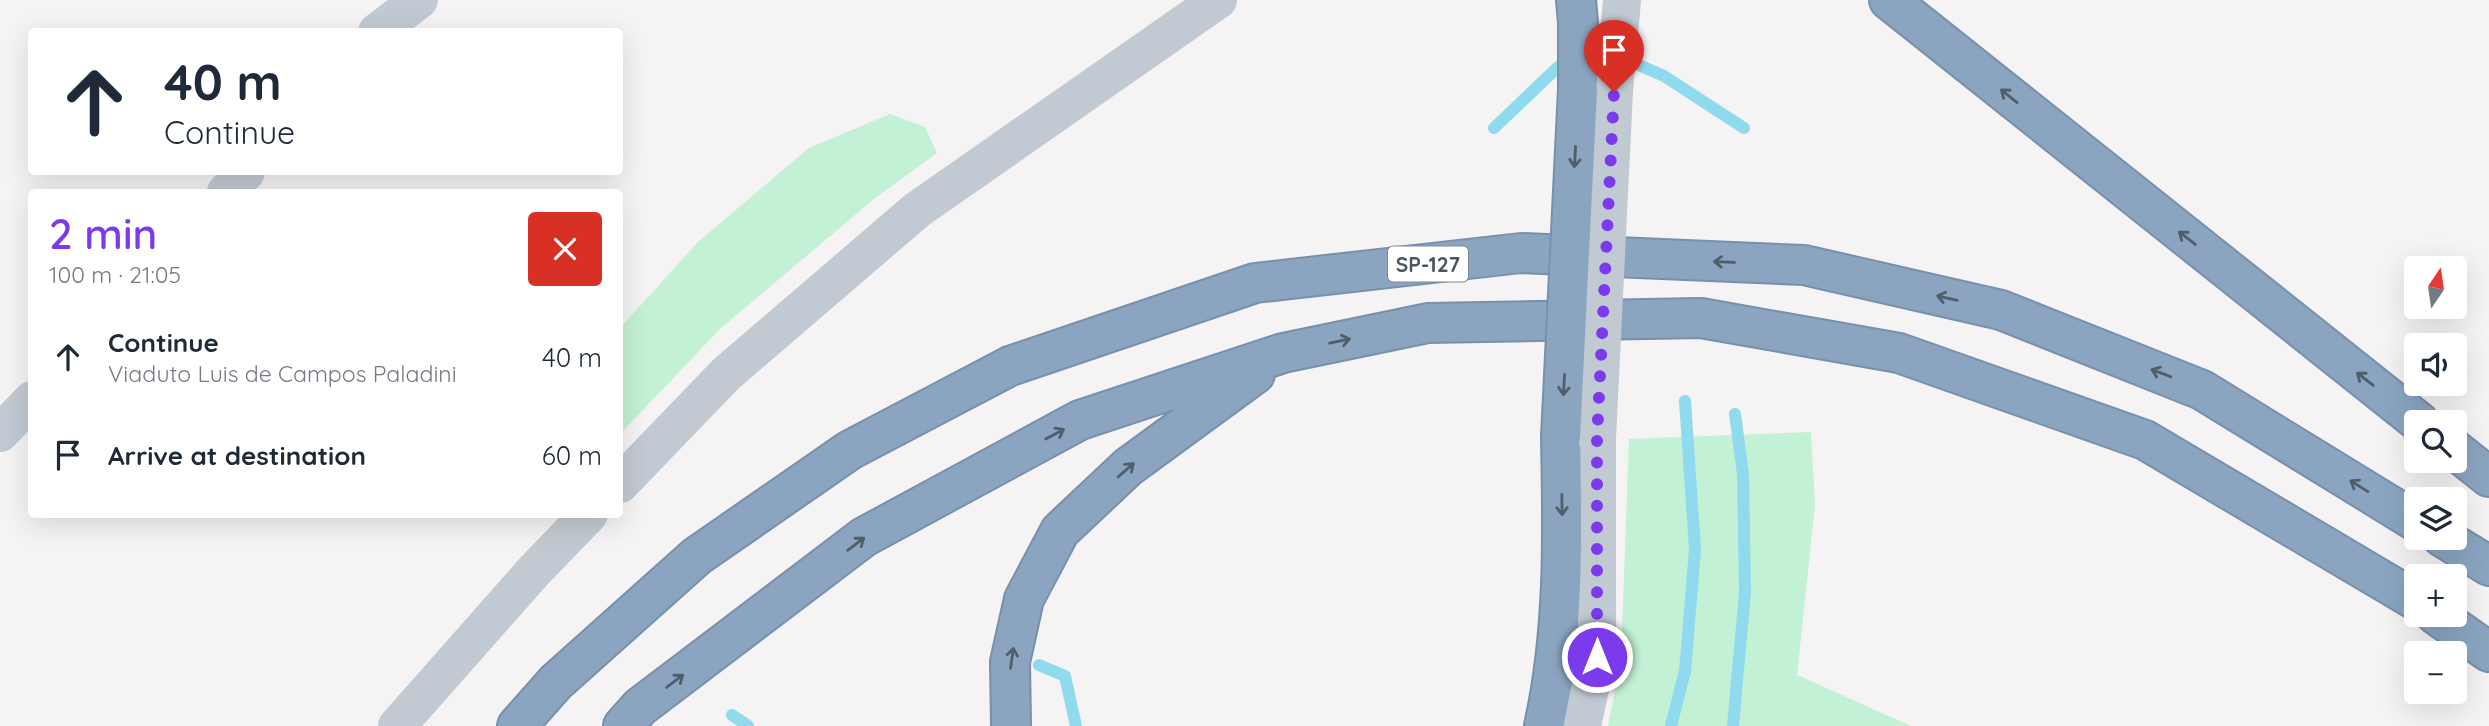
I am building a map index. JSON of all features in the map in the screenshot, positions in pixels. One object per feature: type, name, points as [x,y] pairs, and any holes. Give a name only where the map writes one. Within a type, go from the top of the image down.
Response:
[{"type":"highway","points":[[1544,726],[1559,626],[1563,548],[1579,438],[1596,90],[1578,23],[1576,0]]},
{"type":"highway","points":[[1889,0],[2404,410]]},
{"type":"highway","name":"SP-127","points":[[517,726],[556,682],[697,556],[850,450],[1010,366],[1255,284],[1507,255],[1804,265],[2001,310],[2203,390],[2404,514]]},
{"type":"highway","points":[[623,726],[640,707],[864,537],[1080,420],[1283,353],[1428,323],[1701,318],[1899,354],[2145,440],[2404,593]]},
{"type":"highway","points":[[1011,726],[1010,662],[1024,599],[1060,531],[1128,467],[1283,353]]},
{"type":"highway","points":[[2467,460],[2489,477]]},
{"type":"highway","points":[[2463,550],[2489,566]]},
{"type":"highway","points":[[2453,627],[2489,652]]},
{"type":"street","points":[[382,28],[419,0]]},
{"type":"street","points":[[623,481],[726,374],[918,210],[1218,0]]},
{"type":"street","points":[[1596,90],[1620,18]]},
{"type":"street","points":[[229,189],[243,175]]},
{"type":"street","points":[[0,433],[28,404]]},
{"type":"street","points":[[1579,438],[1597,657],[1583,726]]},
{"type":"street","points":[[397,726],[585,518]]},
{"type":"green space","points":[[890,114],[925,127],[937,153],[874,199],[720,329],[623,431],[623,325],[698,242],[809,148]]},
{"type":"green space","points":[[1811,432],[1815,505],[1797,675],[1911,726],[1608,726],[1621,660],[1629,439]]},
{"type":"waterway","points":[[1641,66],[1664,76],[1744,128]]},
{"type":"waterway","points":[[1494,128],[1558,67],[1570,68]]},
{"type":"waterway","points":[[1671,726],[1685,671],[1695,549],[1685,401]]},
{"type":"waterway","points":[[1733,726],[1745,592],[1743,474],[1735,414]]},
{"type":"waterway","points":[[1039,665],[1065,676],[1076,726]]},
{"type":"waterway","points":[[732,715],[748,726]]},
{"type":"route","points":[[1597,657],[1597,438],[1614,92]]}]
